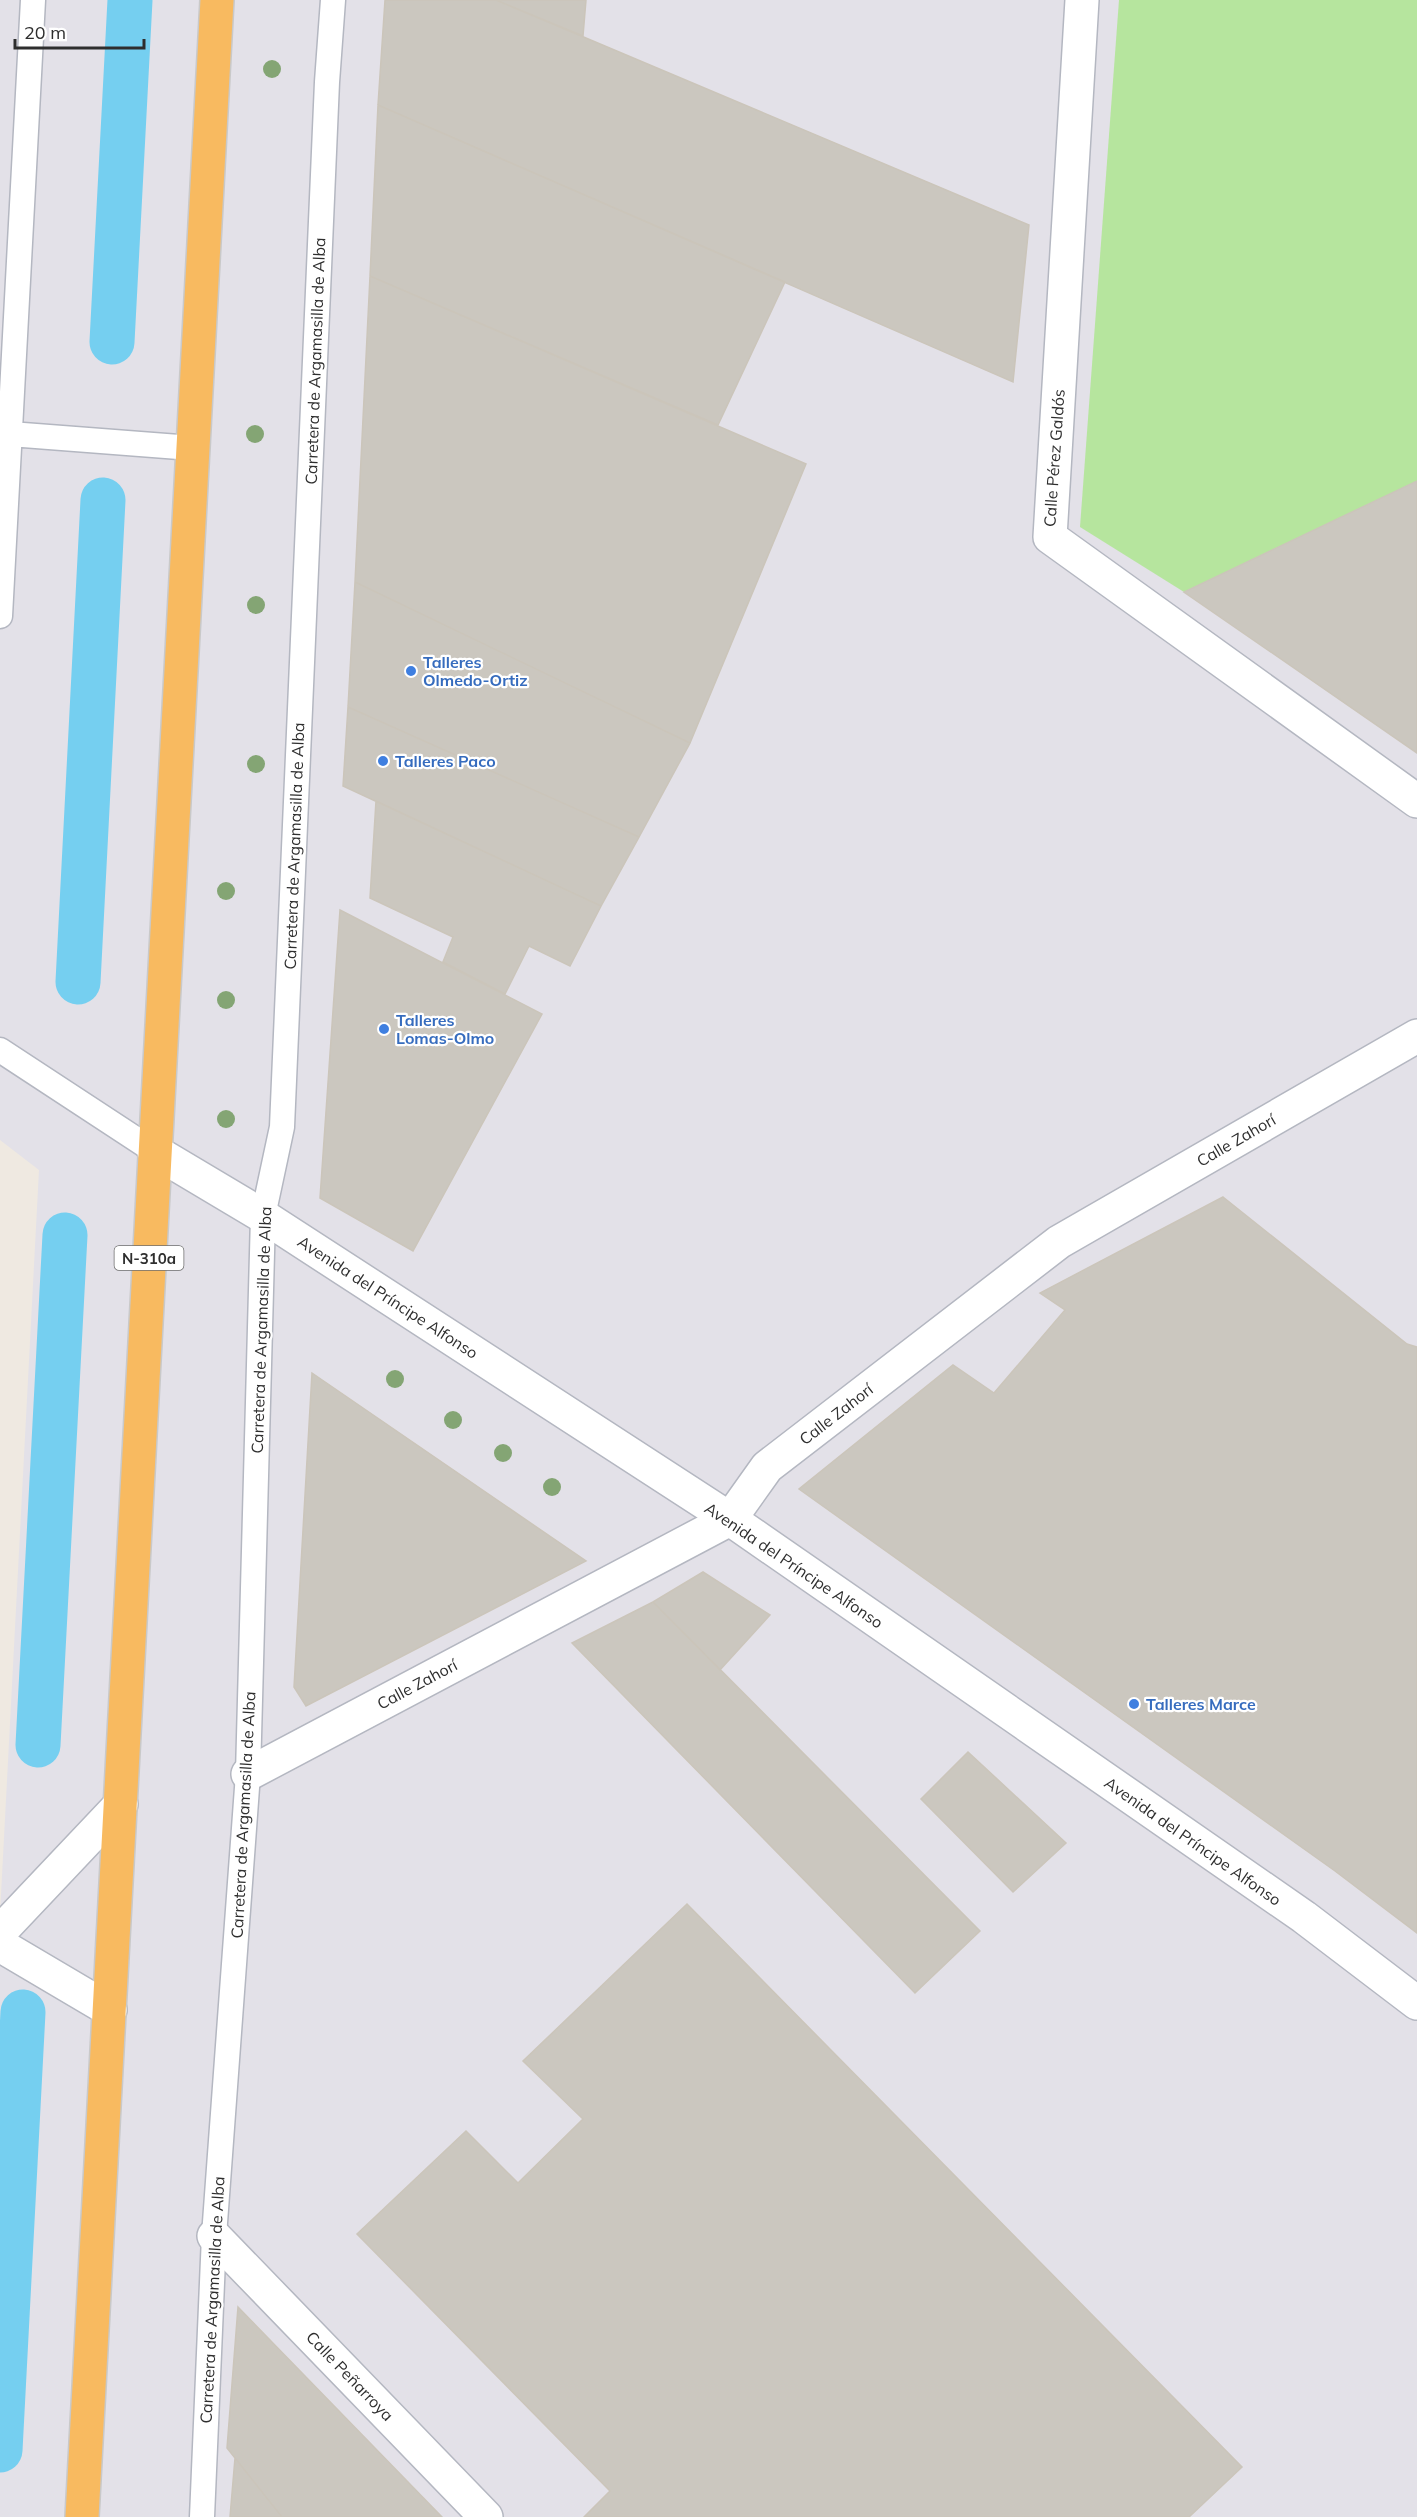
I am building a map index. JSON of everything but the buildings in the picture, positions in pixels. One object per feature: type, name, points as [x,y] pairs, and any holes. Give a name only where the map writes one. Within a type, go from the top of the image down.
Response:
[{"type":"highway","name":"N-310a","points":[[82,2517],[217,0]]},
{"type":"street","name":"Calle Pérez Galdós","points":[[1083,0],[1050,537],[1417,801]]},
{"type":"street","name":"Calle Zahorí","points":[[248,1774],[730,1520],[767,1467],[1059,1242],[1417,1036]]},
{"type":"street","name":"Avenida del Príncipe Alfonso","points":[[154,1151],[263,1216],[730,1520],[1304,1917],[1417,2002]]},
{"type":"street","points":[[0,1932],[121,1804]]},
{"type":"street","points":[[0,1945],[110,2010]]},
{"type":"street","name":"Calle Peñarroya","points":[[214,2236],[486,2517]]},
{"type":"lane","points":[[0,616],[33,0]]},
{"type":"lane","name":"Carretera de Argamasilla de Alba","points":[[202,2517],[214,2236],[248,1774],[263,1216],[282,1127],[327,82],[333,0]]},
{"type":"lane","points":[[10,434],[192,448]]},
{"type":"lane","points":[[0,1050],[154,1151]]},
{"type":"shaded area","points":[[0,0],[1417,0],[1417,2517],[0,2517],[0,1914],[39,1170],[0,1140]]},
{"type":"green space","points":[[1119,0],[1417,0],[1417,481],[1184,592],[1080,527]]},
{"type":"waterway","points":[[112,342],[130,0]]},
{"type":"waterway","points":[[78,982],[103,500]]},
{"type":"waterway","points":[[38,1745],[65,1235]]},
{"type":"waterway","points":[[0,2450],[23,2012]]},
{"type":"place","name":"Talleres Olmedo-Ortiz","points":[[411,671]]},
{"type":"place","name":"Talleres Paco","points":[[383,761]]},
{"type":"place","name":"Talleres Lomas-Olmo","points":[[384,1029]]},
{"type":"place","name":"Talleres Marce","points":[[1134,1704]]}]
